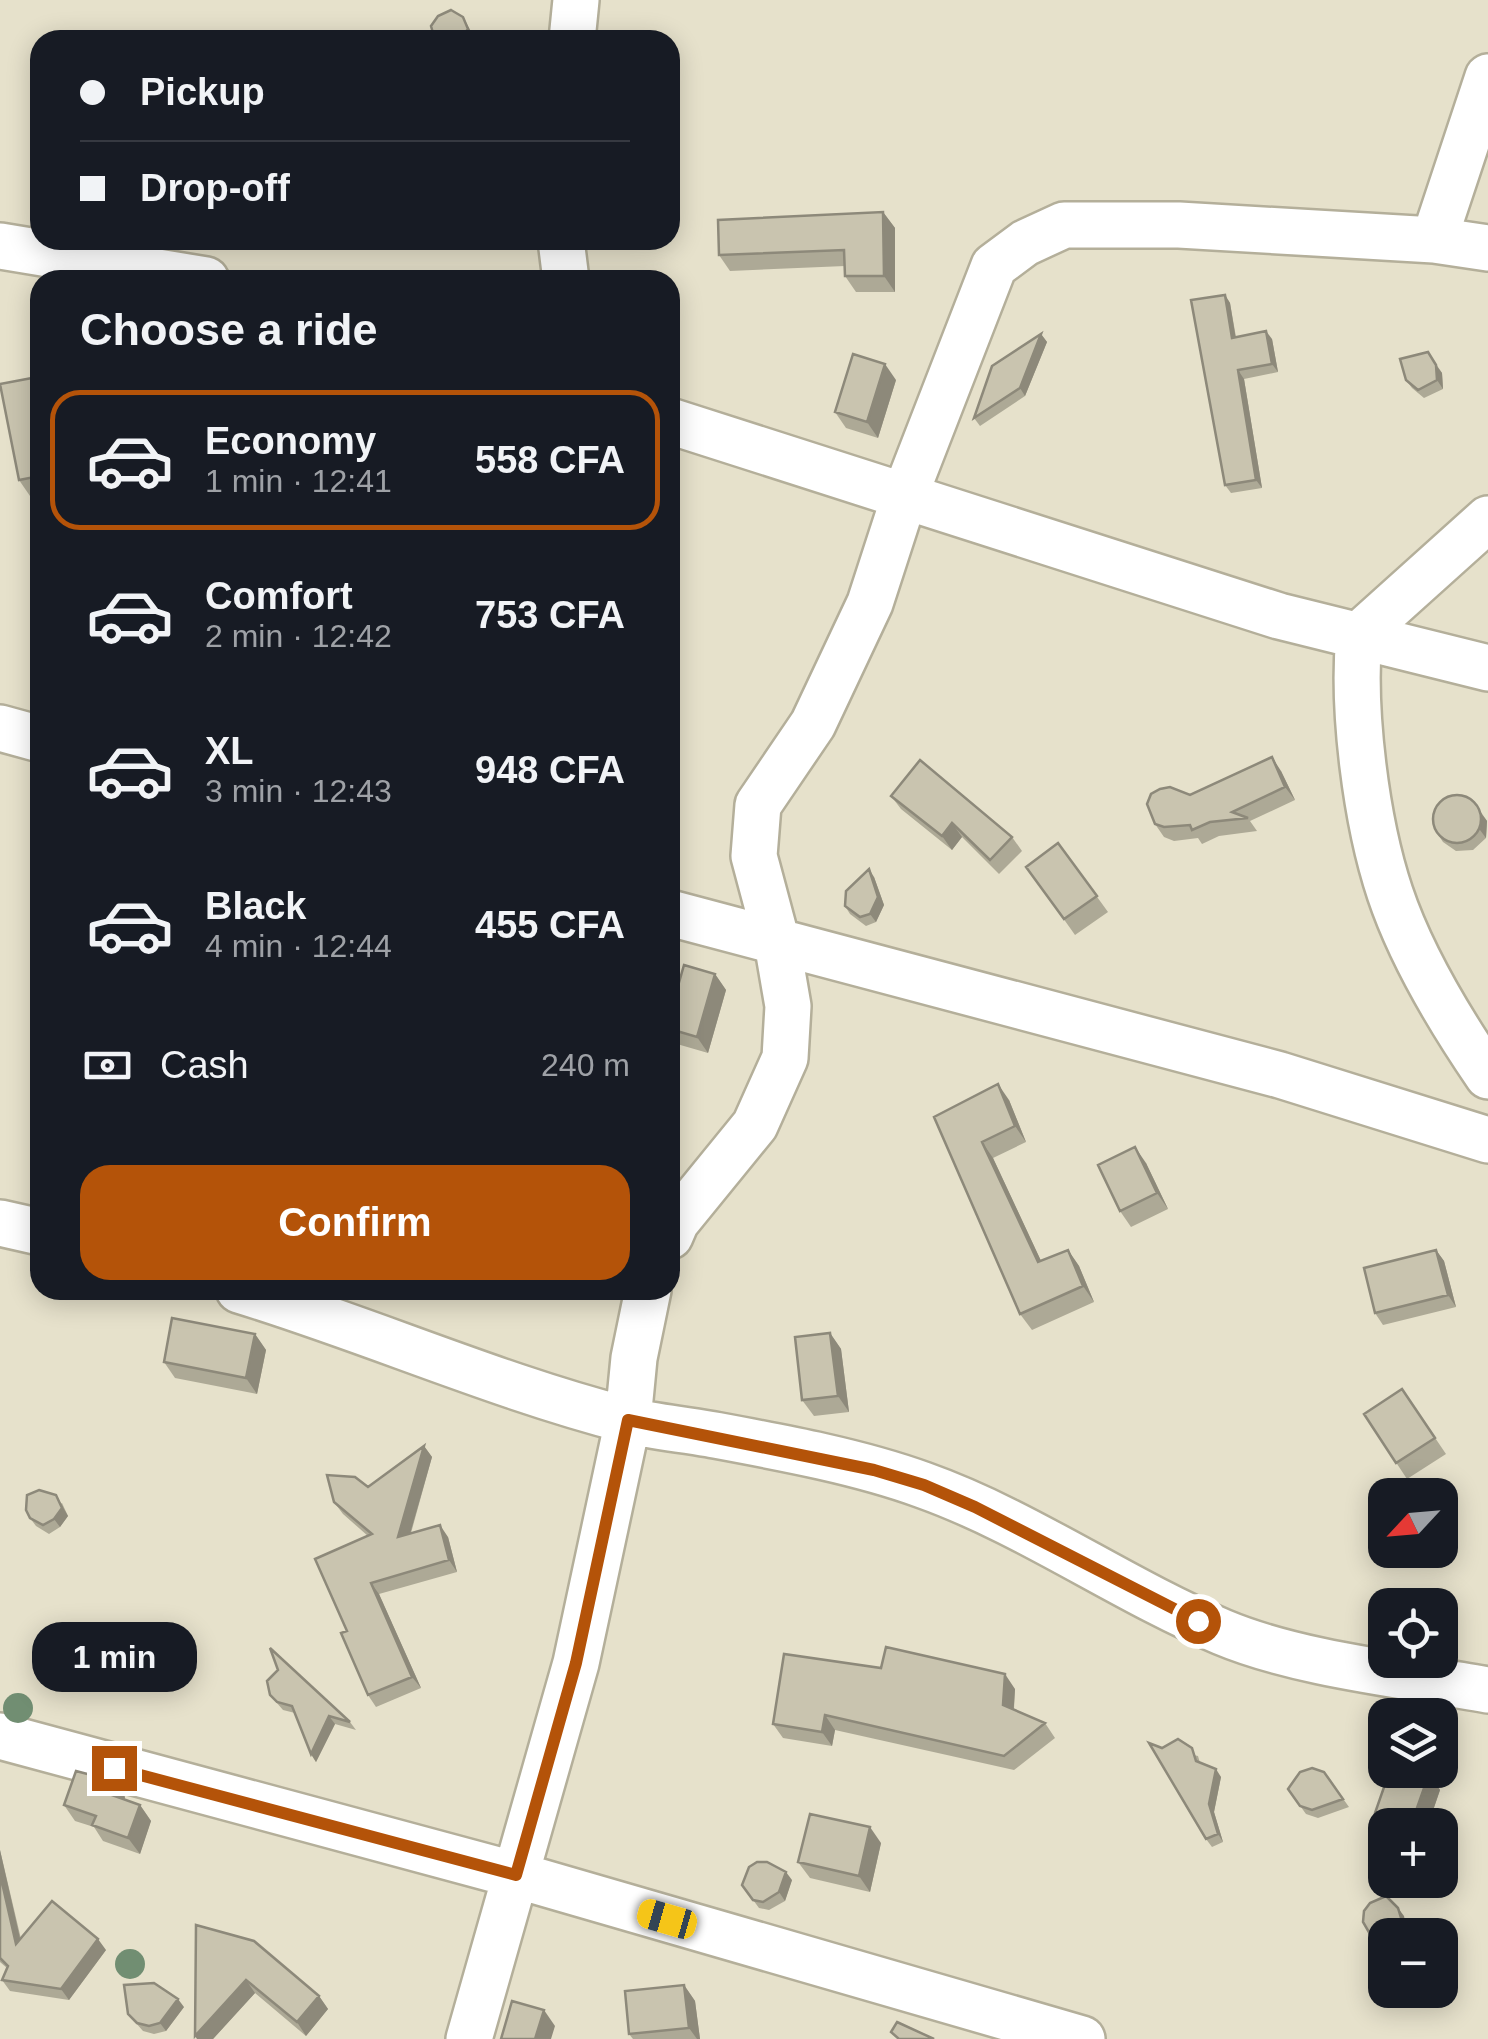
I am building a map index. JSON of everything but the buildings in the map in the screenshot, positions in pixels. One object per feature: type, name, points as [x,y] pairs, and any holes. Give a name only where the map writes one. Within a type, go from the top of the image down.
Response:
[{"type":"street","points":[[573,30],[576,0]]},
{"type":"street","points":[[1434,240],[1488,77]]},
{"type":"street","points":[[680,1217],[755,1125],[785,1058],[788,1006],[754,856],[758,805],[813,724],[870,603],[905,495],[994,266],[1025,243],[1064,225],[1179,225],[1434,240],[1488,248]]},
{"type":"street","points":[[0,246],[145,270]]},
{"type":"street","points":[[680,424],[1279,616],[1488,668]]},
{"type":"street","points":[[1488,518],[1359,635],[1356,664],[1365,772],[1390,894],[1447,1013],[1488,1076]]},
{"type":"street","points":[[0,728],[30,736]]},
{"type":"street","points":[[680,916],[1280,1075],[1488,1140]]},
{"type":"street","points":[[0,1222],[30,1230]]},
{"type":"street","points":[[272,1300],[433,1359],[628,1420],[874,1470],[924,1485],[1224,1634],[1284,1652],[1488,1690]]},
{"type":"street","points":[[469,2039],[576,1663],[628,1420],[634,1358],[646,1300]]},
{"type":"street","points":[[0,1736],[516,1875],[1082,2039]]},
{"type":"route","points":[[114,1768],[516,1875],[576,1663],[628,1420],[715,1435],[924,1485],[1198,1621]]}]
